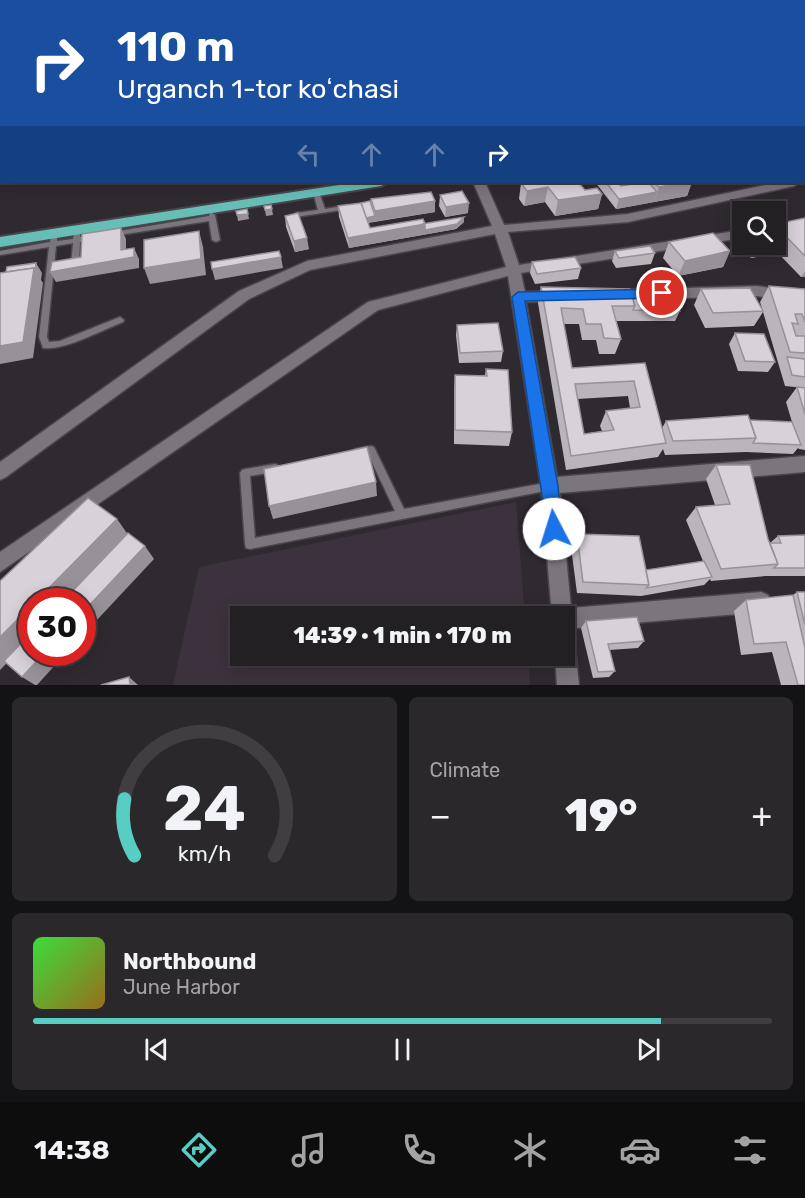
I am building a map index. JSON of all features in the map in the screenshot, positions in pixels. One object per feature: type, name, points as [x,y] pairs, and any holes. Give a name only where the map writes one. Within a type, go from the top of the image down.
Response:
[{"type":"highway","points":[[0,230],[314,187],[368,183]]},
{"type":"highway","points":[[0,242],[77,235],[211,213],[314,187]]},
{"type":"street","points":[[479,183],[500,229],[514,270],[550,486],[562,606]]},
{"type":"street","points":[[0,472],[244,295],[307,266],[500,229],[628,218],[789,183]]},
{"type":"street","points":[[0,563],[373,306],[514,270],[732,236]]},
{"type":"street","points":[[602,295],[757,291],[805,298]]},
{"type":"street","points":[[518,297],[566,296]]},
{"type":"street","points":[[550,486],[805,464]]},
{"type":"street","points":[[575,617],[782,600]]},
{"type":"street","points":[[566,666],[568,685]]},
{"type":"lane","points":[[314,187],[322,211]]},
{"type":"lane","points":[[298,215],[352,206]]},
{"type":"lane","points":[[211,213],[216,240]]},
{"type":"lane","points":[[108,235],[149,223]]},
{"type":"lane","points":[[75,265],[77,235],[98,237]]},
{"type":"lane","points":[[0,253],[54,238],[43,337],[46,346],[61,344],[120,320]]},
{"type":"lane","points":[[348,454],[371,450],[402,515]]},
{"type":"lane","points":[[291,465],[245,473],[250,544],[550,486]]},
{"type":"shaded area","points":[[516,502],[524,606],[230,606],[230,666],[529,666],[530,685],[173,685],[199,567]]},
{"type":"building","points":[[521,183],[579,183],[585,190],[597,188],[602,194],[558,200],[548,187],[527,191]]},
{"type":"building","points":[[618,183],[621,186],[649,183],[657,192],[619,199],[608,185]]},
{"type":"building","points":[[655,183],[681,183],[659,187]]},
{"type":"building","points":[[462,191],[469,203],[446,207],[440,195]]},
{"type":"building","points":[[431,192],[435,201],[375,211],[371,199]]},
{"type":"building","points":[[370,201],[375,216],[366,218],[361,203]]},
{"type":"building","points":[[361,203],[370,228],[423,219],[425,224],[348,238],[338,206]]},
{"type":"building","points":[[271,205],[272,209],[265,210],[264,206]]},
{"type":"building","points":[[247,209],[248,214],[237,215],[236,211]]},
{"type":"building","points":[[298,213],[307,238],[294,241],[285,216]]},
{"type":"building","points":[[464,217],[457,224],[425,230],[425,224],[422,224]]},
{"type":"building","points":[[805,218],[805,256],[786,236],[786,222]]},
{"type":"building","points":[[121,228],[121,250],[134,248],[134,257],[50,272],[52,262],[81,257],[82,234]]},
{"type":"building","points":[[199,231],[201,259],[144,268],[144,240]]},
{"type":"building","points":[[713,233],[730,251],[685,261],[669,242]]},
{"type":"building","points":[[650,246],[655,253],[619,258],[615,251]]},
{"type":"building","points":[[279,251],[281,257],[212,269],[211,262]]},
{"type":"building","points":[[575,257],[581,268],[537,274],[532,262]]},
{"type":"building","points":[[36,263],[35,270],[34,268],[6,272],[7,267]]},
{"type":"building","points":[[34,268],[23,342],[0,346],[0,273]]},
{"type":"building","points":[[769,286],[805,289],[805,322],[802,314],[795,314],[798,324],[792,323],[796,336],[805,336],[805,353],[790,352]]},
{"type":"building","points":[[541,287],[630,289],[635,306],[612,306],[621,339],[604,338],[601,324],[586,324],[583,309],[561,308],[572,368],[645,363],[666,443],[571,456]],"holes":[[[634,381],[640,407],[606,411],[614,430],[584,434],[575,384]]]},
{"type":"building","points":[[750,288],[763,311],[713,313],[701,289]]},
{"type":"building","points":[[632,295],[674,295],[680,311],[633,310],[635,306]]},
{"type":"building","points":[[498,323],[503,351],[460,353],[457,325]]},
{"type":"building","points":[[735,333],[764,334],[775,362],[745,361]]},
{"type":"building","points":[[787,357],[805,359],[805,377],[792,375]]},
{"type":"building","points":[[486,369],[508,370],[512,432],[455,430],[455,375],[487,376]]},
{"type":"building","points":[[797,387],[805,388],[805,414]]},
{"type":"building","points":[[748,415],[756,438],[673,441],[666,421]]},
{"type":"building","points":[[750,420],[792,422],[801,445],[753,443],[756,438]]},
{"type":"building","points":[[367,447],[376,482],[269,506],[264,469]]},
{"type":"building","points":[[716,465],[750,465],[768,539],[778,564],[721,569],[696,507],[730,504]]},
{"type":"building","points":[[88,498],[117,519],[49,588],[18,588],[18,619],[0,637],[0,581]]},
{"type":"building","points":[[128,533],[145,546],[96,598],[96,588],[75,588]]},
{"type":"building","points":[[577,534],[639,536],[649,585],[583,582]]},
{"type":"building","points":[[805,535],[805,568],[774,568],[778,564],[770,543],[781,543],[778,536]]},
{"type":"building","points":[[704,561],[712,577],[646,588],[649,585],[646,570]]},
{"type":"building","points":[[797,592],[805,592],[805,625]]},
{"type":"building","points":[[793,595],[805,648],[805,685],[798,685],[786,642],[754,644],[746,600]]},
{"type":"building","points":[[637,617],[644,641],[608,644],[615,671],[598,672],[586,621]]},
{"type":"building","points":[[18,646],[18,666],[32,666],[22,677],[4,661]]},
{"type":"building","points":[[129,677],[130,685],[101,685]]},
{"type":"route","points":[[554,529],[550,486],[518,297],[662,293]]}]
